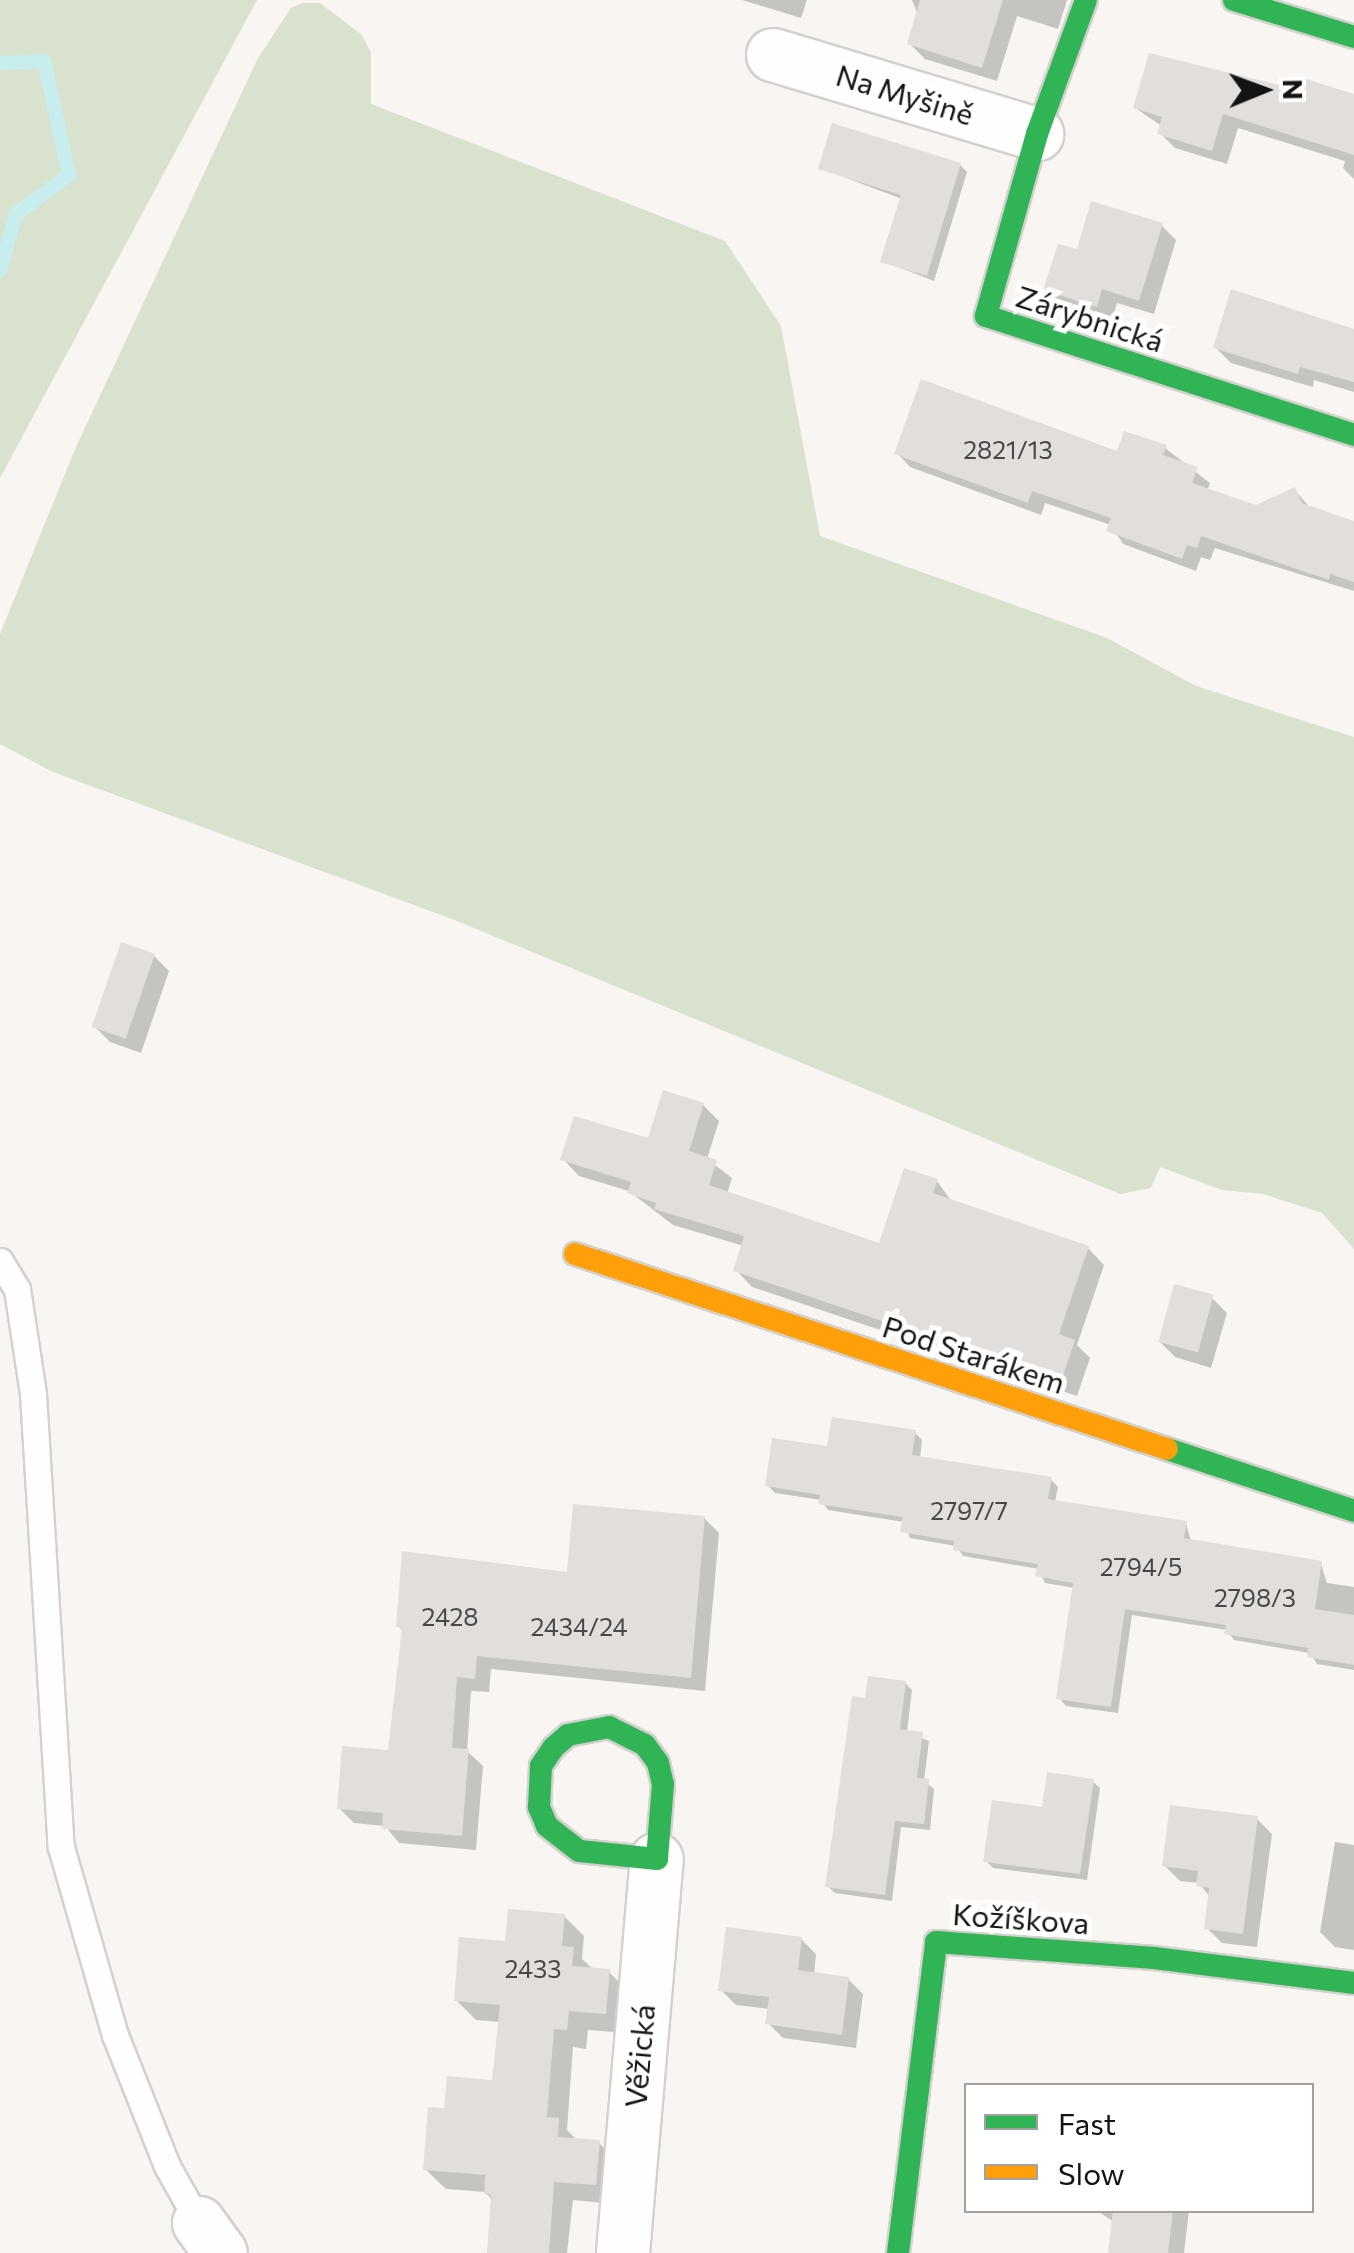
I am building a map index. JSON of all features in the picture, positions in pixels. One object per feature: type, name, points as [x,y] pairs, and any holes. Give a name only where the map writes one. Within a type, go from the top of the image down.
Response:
[{"type":"street","points":[[1037,134],[1086,0]]},
{"type":"street","points":[[1234,0],[1354,38]]},
{"type":"street","name":"Na Myšině","points":[[772,55],[1037,134]]},
{"type":"street","name":"Zárybnická","points":[[1037,134],[986,316],[1354,435]]},
{"type":"street","name":"Pod Starákem","points":[[575,1254],[1354,1511]]},
{"type":"street","name":"Věžická","points":[[624,2253],[664,1784],[658,1763],[645,1745],[618,1730],[588,1728],[568,1735],[541,1766],[537,1786],[547,1826],[580,1851],[657,1859]]},
{"type":"street","name":"Kožíškova","points":[[898,2253],[936,1942],[1154,1958],[1354,1983]]},
{"type":"lane","points":[[0,1261],[17,1289],[33,1394],[62,1848],[115,2035],[167,2166],[210,2238]]},
{"type":"green space","points":[[0,0],[257,0],[0,478]]},
{"type":"green space","points":[[302,3],[320,3],[362,35],[371,53],[371,104],[725,241],[781,326],[820,536],[1107,638],[1196,686],[1354,737],[1354,1249],[1322,1213],[1263,1194],[1222,1190],[1160,1167],[1151,1188],[1120,1194],[452,919],[53,772],[0,744],[0,634],[76,447],[258,58],[291,8]]},
{"type":"building","points":[[920,0],[1003,0],[982,68],[907,44]]},
{"type":"building","points":[[1149,53],[1303,91],[1306,79],[1354,94],[1354,155],[1223,114],[1212,151],[1157,134],[1162,117],[1133,108]]},
{"type":"building","points":[[832,123],[961,163],[927,276],[880,262],[901,195],[818,169]]},
{"type":"building","points":[[1091,201],[1163,223],[1139,301],[1102,289],[1097,307],[1043,290],[1058,244],[1077,249]]},
{"type":"building","points":[[1231,289],[1354,329],[1354,382],[1300,367],[1298,374],[1213,348]]},
{"type":"building","points":[[921,379],[1117,451],[1124,431],[1167,445],[1163,455],[1198,467],[1192,483],[1256,505],[1295,487],[1302,503],[1354,521],[1354,582],[1330,574],[1329,580],[1201,536],[1197,548],[1187,545],[1182,559],[1106,531],[1111,518],[1032,491],[1028,503],[894,454]]},
{"type":"building","points":[[121,942],[155,954],[126,1039],[92,1027]]},
{"type":"building","points":[[663,1090],[704,1103],[689,1151],[717,1160],[709,1185],[879,1243],[904,1168],[938,1179],[933,1193],[1089,1246],[1059,1334],[1075,1340],[1061,1381],[733,1271],[744,1236],[654,1209],[656,1203],[627,1193],[631,1182],[560,1160],[574,1116],[648,1138]]},
{"type":"building","points":[[1174,1284],[1214,1295],[1198,1353],[1158,1342]]},
{"type":"building","points":[[832,1417],[916,1430],[912,1455],[1052,1477],[1048,1499],[1187,1521],[1184,1538],[1322,1561],[1315,1609],[1354,1615],[1354,1665],[1307,1657],[1308,1648],[1224,1634],[1226,1625],[1125,1609],[1111,1707],[1056,1699],[1073,1583],[1035,1576],[1038,1564],[953,1550],[954,1541],[900,1532],[902,1517],[818,1504],[820,1495],[765,1486],[772,1438],[827,1446]]},
{"type":"building","points":[[573,1504],[705,1516],[691,1678],[477,1656],[475,1679],[457,1677],[452,1748],[469,1749],[462,1836],[382,1829],[383,1813],[337,1809],[342,1746],[388,1750],[402,1628],[396,1627],[402,1551],[567,1572]]},
{"type":"building","points":[[868,1676],[906,1681],[900,1729],[923,1732],[917,1778],[929,1779],[924,1824],[895,1821],[885,1895],[825,1887],[852,1696],[865,1698]]},
{"type":"building","points":[[1047,1772],[1094,1779],[1080,1874],[983,1862],[992,1800],[1042,1807]]},
{"type":"building","points":[[1170,1805],[1258,1816],[1243,1934],[1204,1929],[1209,1888],[1196,1886],[1198,1871],[1162,1866]]},
{"type":"building","points":[[508,1909],[565,1914],[562,1946],[574,1947],[572,1966],[610,1969],[606,2014],[569,2011],[567,2030],[554,2029],[547,2117],[559,2118],[558,2137],[600,2140],[596,2185],[554,2182],[549,2253],[487,2253],[491,2195],[484,2194],[485,2175],[423,2170],[428,2107],[444,2108],[447,2076],[492,2080],[500,2005],[454,2001],[459,1937],[505,1941]]},
{"type":"building","points":[[726,1927],[802,1937],[798,1970],[849,1977],[842,2035],[765,2024],[769,1997],[718,1991]]},
{"type":"building","points":[[1113,2213],[1173,2213],[1168,2253],[1108,2253]]},
{"type":"waterway","points":[[0,63],[44,61],[69,175],[16,214],[0,271]]},
{"type":"traffic: fast","points":[[1086,0],[1037,134],[986,316],[1354,435]]},
{"type":"traffic: fast","points":[[1234,0],[1354,37]]},
{"type":"traffic: fast","points":[[1167,1449],[1354,1511]]},
{"type":"traffic: fast","points":[[609,1727],[645,1745],[658,1763],[663,1784],[657,1859],[579,1851],[547,1826],[539,1807],[541,1766],[553,1748],[568,1735],[609,1727]]},
{"type":"traffic: fast","points":[[898,2253],[936,1942],[1154,1958],[1354,1983]]},
{"type":"traffic: slow","points":[[575,1254],[1167,1449]]}]
